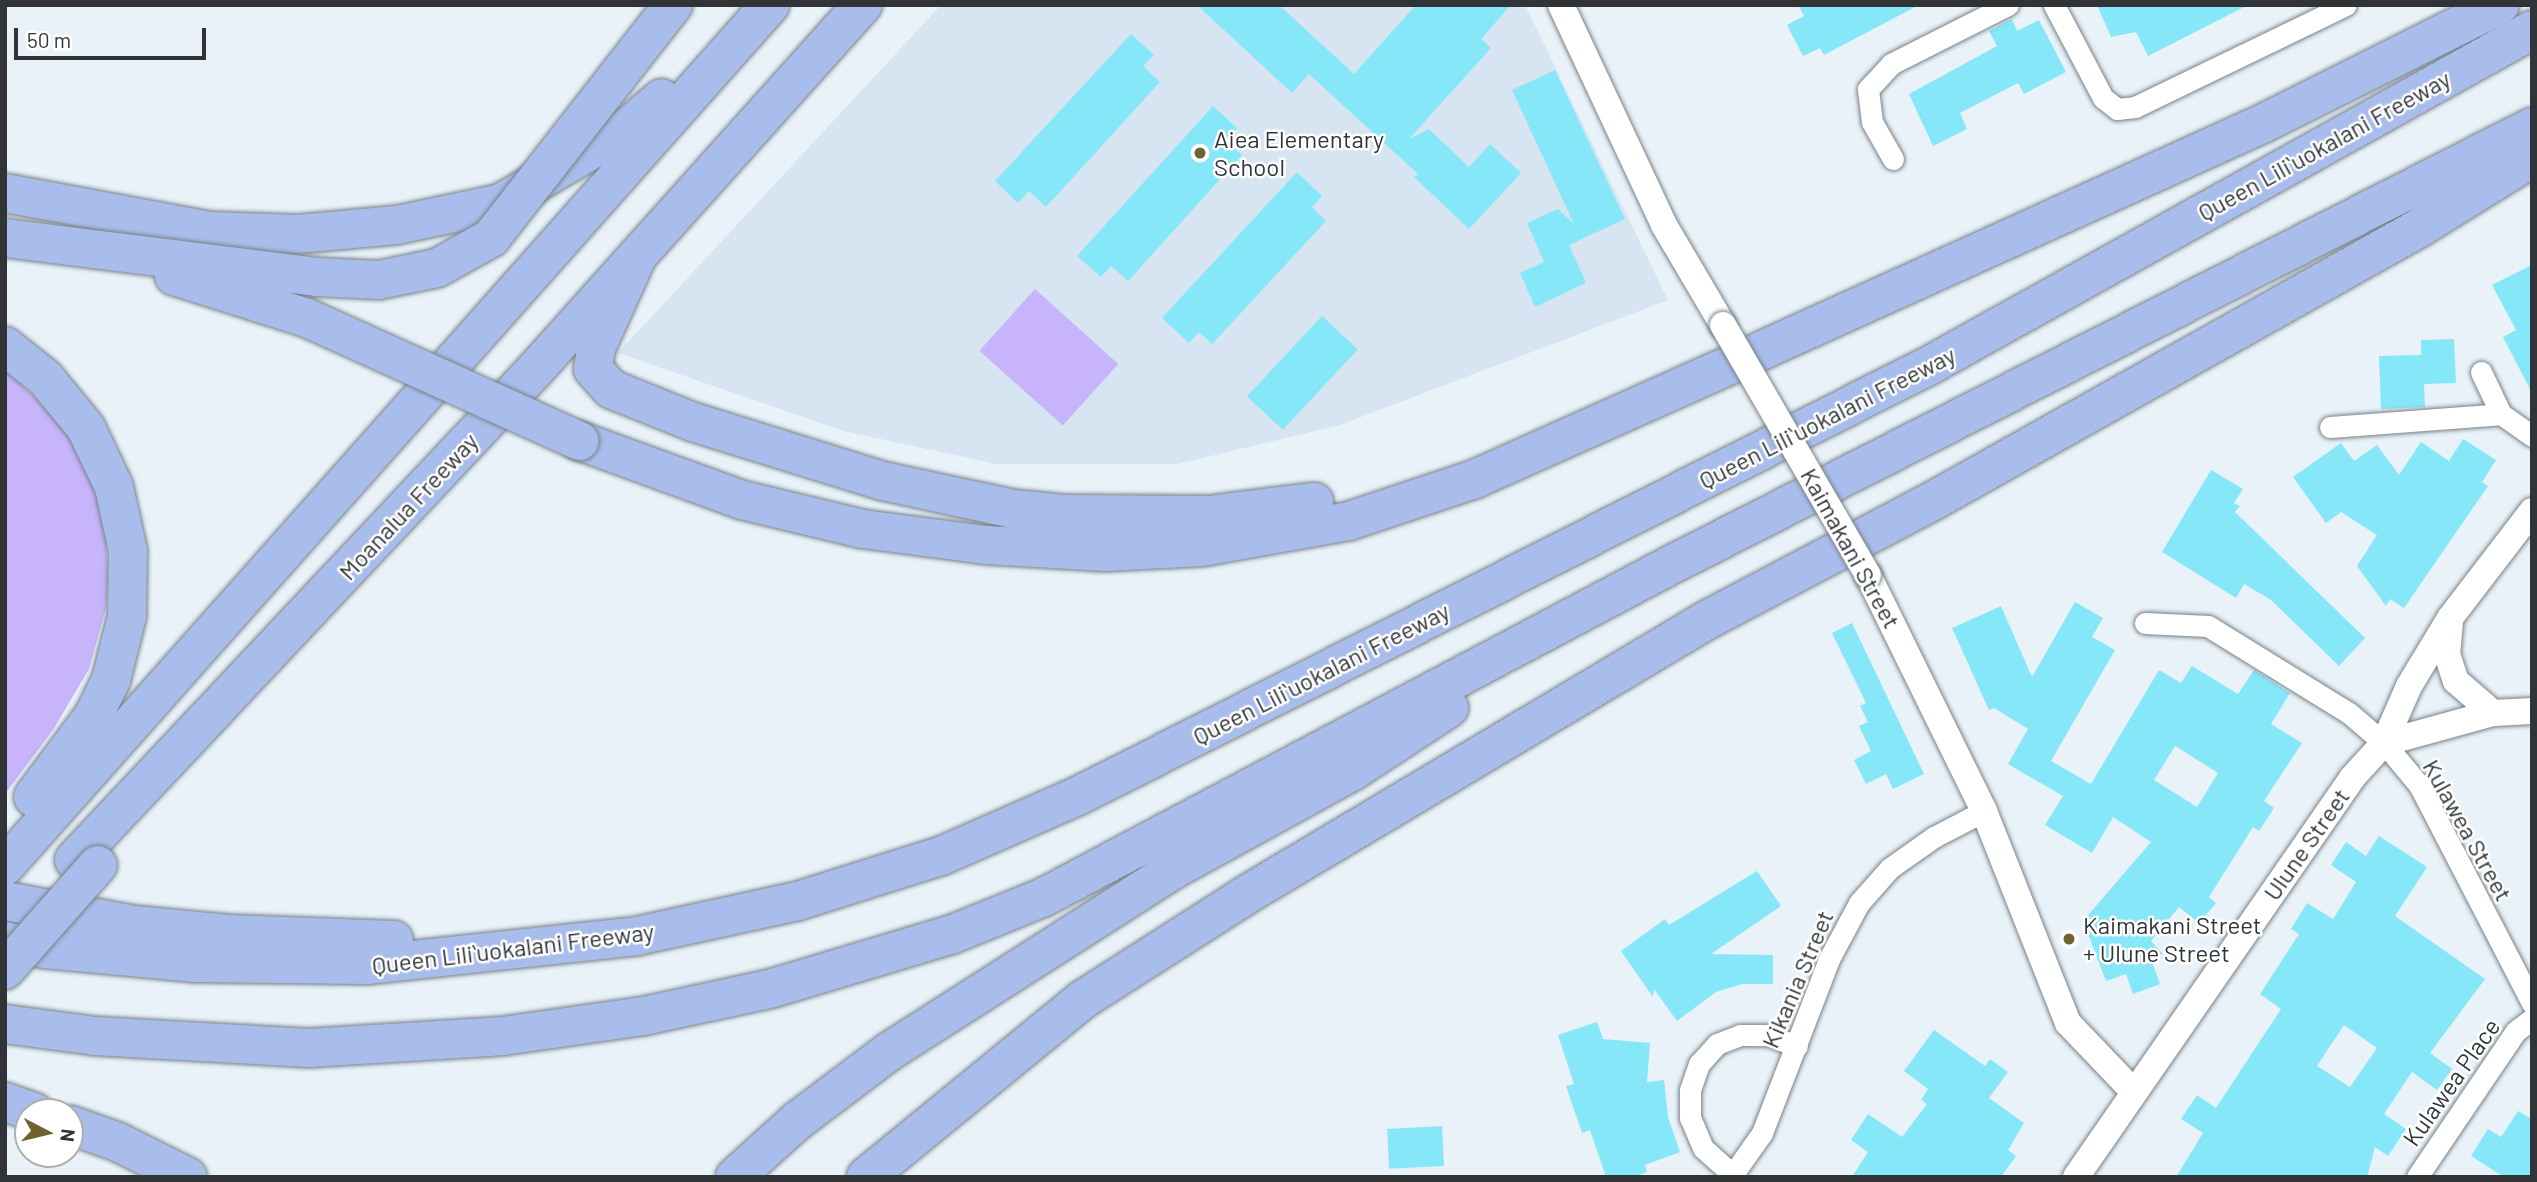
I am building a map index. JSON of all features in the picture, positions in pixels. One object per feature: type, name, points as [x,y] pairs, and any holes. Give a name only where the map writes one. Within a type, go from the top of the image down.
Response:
[{"type":"highway","points":[[5,239],[317,277],[379,280],[437,268],[491,238],[673,5]]},
{"type":"highway","points":[[807,70],[863,5]]},
{"type":"highway","points":[[807,70],[876,5]]},
{"type":"highway","points":[[5,239],[153,269],[307,318],[580,441],[742,500],[863,529],[986,545],[1105,552],[1202,547],[1349,521],[1439,492],[1765,349],[2262,124],[2500,5]]},
{"type":"highway","points":[[5,193],[210,231],[298,234],[397,225],[501,203],[622,132],[765,10]]},
{"type":"highway","points":[[8,850],[765,10]]},
{"type":"highway","name":"Queen Liliʻuokalani Freeway","points":[[5,940],[141,959],[367,965],[567,946],[714,921],[835,890],[941,856],[1078,796],[1932,364],[2532,30]]},
{"type":"highway","name":"Moanalua Freeway","points":[[86,863],[302,620],[807,70]]},
{"type":"highway","points":[[5,1024],[198,1043],[309,1048],[410,1044],[644,1016],[774,988],[953,934],[1044,897],[1667,567],[2532,127]]},
{"type":"highway","points":[[866,1177],[1082,1000],[1246,895],[1707,620],[1955,488],[2419,228],[2532,158]]},
{"type":"highway","points":[[638,255],[593,360],[599,379],[611,389],[693,422],[871,478],[968,502],[1063,514],[1209,515],[1283,508],[1341,496],[1405,479],[1556,419],[1765,349]]},
{"type":"highway","points":[[5,346],[67,402],[102,457],[123,519],[129,584],[121,649],[94,715],[8,850]]},
{"type":"highway","points":[[735,1177],[843,1085],[929,1026],[1171,871],[1353,771],[1667,567]]},
{"type":"highway","points":[[5,940],[86,863]]},
{"type":"highway","points":[[5,970],[86,863]]},
{"type":"highway","points":[[5,901],[134,925],[229,934],[567,946]]},
{"type":"highway","points":[[84,1130],[118,1142],[188,1177]]},
{"type":"street","name":"Kaimakani Street","points":[[1561,5],[1664,225],[1868,575],[1984,811],[2068,1023],[2132,1090]]},
{"type":"street","points":[[1893,159],[1872,122],[1868,89],[1891,64],[2008,5]]},
{"type":"street","points":[[2054,5],[2103,98],[2117,109],[2135,107],[2316,12],[2346,5]]},
{"type":"street","points":[[2481,372],[2501,414],[2532,436]]},
{"type":"street","points":[[2330,427],[2501,414]]},
{"type":"street","name":"Ulune Street","points":[[2076,1177],[2132,1090],[2352,778],[2384,743],[2409,686],[2451,618],[2532,511]]},
{"type":"street","points":[[2451,618],[2447,654],[2456,681],[2493,713]]},
{"type":"street","name":"Kulawea Street","points":[[2146,623],[2208,626],[2349,713],[2384,743],[2419,785],[2532,1003]]},
{"type":"street","points":[[2384,743],[2493,713],[2532,711]]},
{"type":"street","name":"Kikania Street","points":[[1732,1176],[1762,1133],[1829,959],[1859,903],[1890,868],[1934,837],[1984,811]]},
{"type":"street","name":"Kulawea Place","points":[[2417,1177],[2516,1031],[2532,1019]]},
{"type":"street","points":[[1732,1176],[1703,1148],[1690,1118],[1690,1090],[1699,1064],[1717,1044],[1740,1035],[1768,1035],[1797,1046]]},
{"type":"shaded area","name":"Aiea Elementary School","points":[[941,5],[1525,5],[1668,300],[1340,425],[1178,464],[996,464],[844,431],[618,353]]},
{"type":"shaded area","points":[[1035,289],[1118,364],[1063,426],[979,351]]},
{"type":"shaded area","points":[[5,369],[68,429],[94,483],[106,533],[108,578],[106,608],[89,669],[53,730],[5,794]]},
{"type":"building","points":[[1197,5],[1279,5],[1354,74],[1416,5],[1511,5],[1481,39],[1491,48],[1409,139],[1429,129],[1469,167],[1490,144],[1521,173],[1469,229],[1414,177],[1418,174],[1309,74],[1292,93]]},
{"type":"building","points":[[1798,5],[1919,5],[1824,55],[1820,48],[1803,56],[1787,25],[1804,16]]},
{"type":"building","points":[[2097,5],[2248,5],[2148,56],[2136,32],[2111,37]]},
{"type":"building","points":[[2012,19],[2017,31],[2039,20],[2066,72],[2024,94],[2018,83],[1960,113],[1967,129],[1933,146],[1909,94],[1997,46],[1989,31]]},
{"type":"building","points":[[1131,34],[1154,55],[1143,66],[1160,82],[1046,207],[1029,191],[1018,203],[995,181]]},
{"type":"building","points":[[1555,70],[1625,219],[1569,245],[1586,283],[1535,307],[1520,273],[1544,262],[1527,223],[1558,209],[1574,224],[1512,90]]},
{"type":"building","points":[[1213,106],[1237,128],[1225,140],[1242,155],[1128,281],[1111,266],[1101,277],[1077,256]]},
{"type":"building","points":[[1297,172],[1322,196],[1312,207],[1326,221],[1212,344],[1199,332],[1189,343],[1162,318]]},
{"type":"building","points":[[2532,265],[2532,393],[2503,337],[2516,330],[2492,285]]},
{"type":"building","points":[[1322,316],[1358,349],[1283,430],[1247,396]]},
{"type":"building","points":[[2454,339],[2456,383],[2424,384],[2425,407],[2381,409],[2379,356],[2421,355],[2421,340]]},
{"type":"building","points":[[2463,439],[2496,460],[2482,482],[2488,486],[2404,608],[2390,599],[2386,606],[2357,566],[2377,535],[2341,512],[2326,523],[2293,477],[2341,443],[2354,461],[2377,445],[2399,475],[2421,442],[2449,461]]},
{"type":"building","points":[[2211,470],[2243,489],[2234,503],[2240,506],[2235,512],[2365,638],[2339,666],[2271,600],[2244,584],[2236,598],[2162,552]]},
{"type":"building","points":[[2075,602],[2103,618],[2092,637],[2115,650],[2051,761],[2091,784],[2159,670],[2181,683],[2192,666],[2238,694],[2254,670],[2290,693],[2271,724],[2302,743],[2264,801],[2274,808],[2259,831],[2253,827],[2209,897],[2216,903],[2199,923],[2179,907],[2151,941],[2163,954],[2151,959],[2160,984],[2133,994],[2126,974],[2106,981],[2083,921],[2151,842],[2113,817],[2092,853],[2045,825],[2063,796],[2008,764],[2028,729],[1994,708],[1989,710],[1952,628],[2001,606],[2032,677]],"holes":[[[2175,746],[2218,773],[2197,807],[2154,780]]]},
{"type":"building","points":[[1852,623],[1924,774],[1893,789],[1886,774],[1866,784],[1854,760],[1871,751],[1859,726],[1868,722],[1860,706],[1866,703],[1832,633]]},
{"type":"building","points":[[2379,836],[2427,867],[2395,916],[2485,979],[2430,1053],[2452,1069],[2437,1090],[2412,1072],[2384,1114],[2406,1129],[2388,1156],[2375,1147],[2367,1177],[2176,1177],[2203,1133],[2181,1119],[2197,1095],[2216,1108],[2281,1009],[2260,994],[2299,934],[2291,929],[2307,903],[2333,919],[2356,882],[2331,865],[2346,842],[2366,856]],"holes":[[[2344,1025],[2377,1048],[2350,1087],[2317,1066]]]},
{"type":"building","points":[[1757,871],[1781,906],[1711,954],[1773,955],[1773,984],[1742,984],[1716,992],[1677,1021],[1654,989],[1653,997],[1621,951],[1665,919],[1669,925]]},
{"type":"building","points":[[1597,1022],[1603,1039],[1650,1043],[1647,1082],[1664,1080],[1668,1117],[1680,1152],[1645,1165],[1647,1172],[1634,1177],[1606,1177],[1590,1130],[1582,1133],[1566,1086],[1574,1084],[1558,1035]]},
{"type":"building","points":[[1934,1030],[1985,1066],[1990,1059],[2008,1072],[1989,1098],[2024,1123],[2008,1150],[2016,1156],[2001,1177],[1852,1177],[1868,1152],[1851,1140],[1868,1114],[1902,1137],[1927,1104],[1921,1100],[1928,1089],[1904,1071]]},
{"type":"building","points":[[2518,1111],[2532,1119],[2532,1177],[2504,1177],[2471,1156],[2488,1129],[2501,1137]]},
{"type":"building","points":[[1442,1126],[1444,1166],[1389,1169],[1387,1129]]},
{"type":"place","name":"Aiea Elementary School","points":[[1200,153]]},
{"type":"place","name":"Kaimakani Street + Ulune Street","points":[[2069,939]]}]
